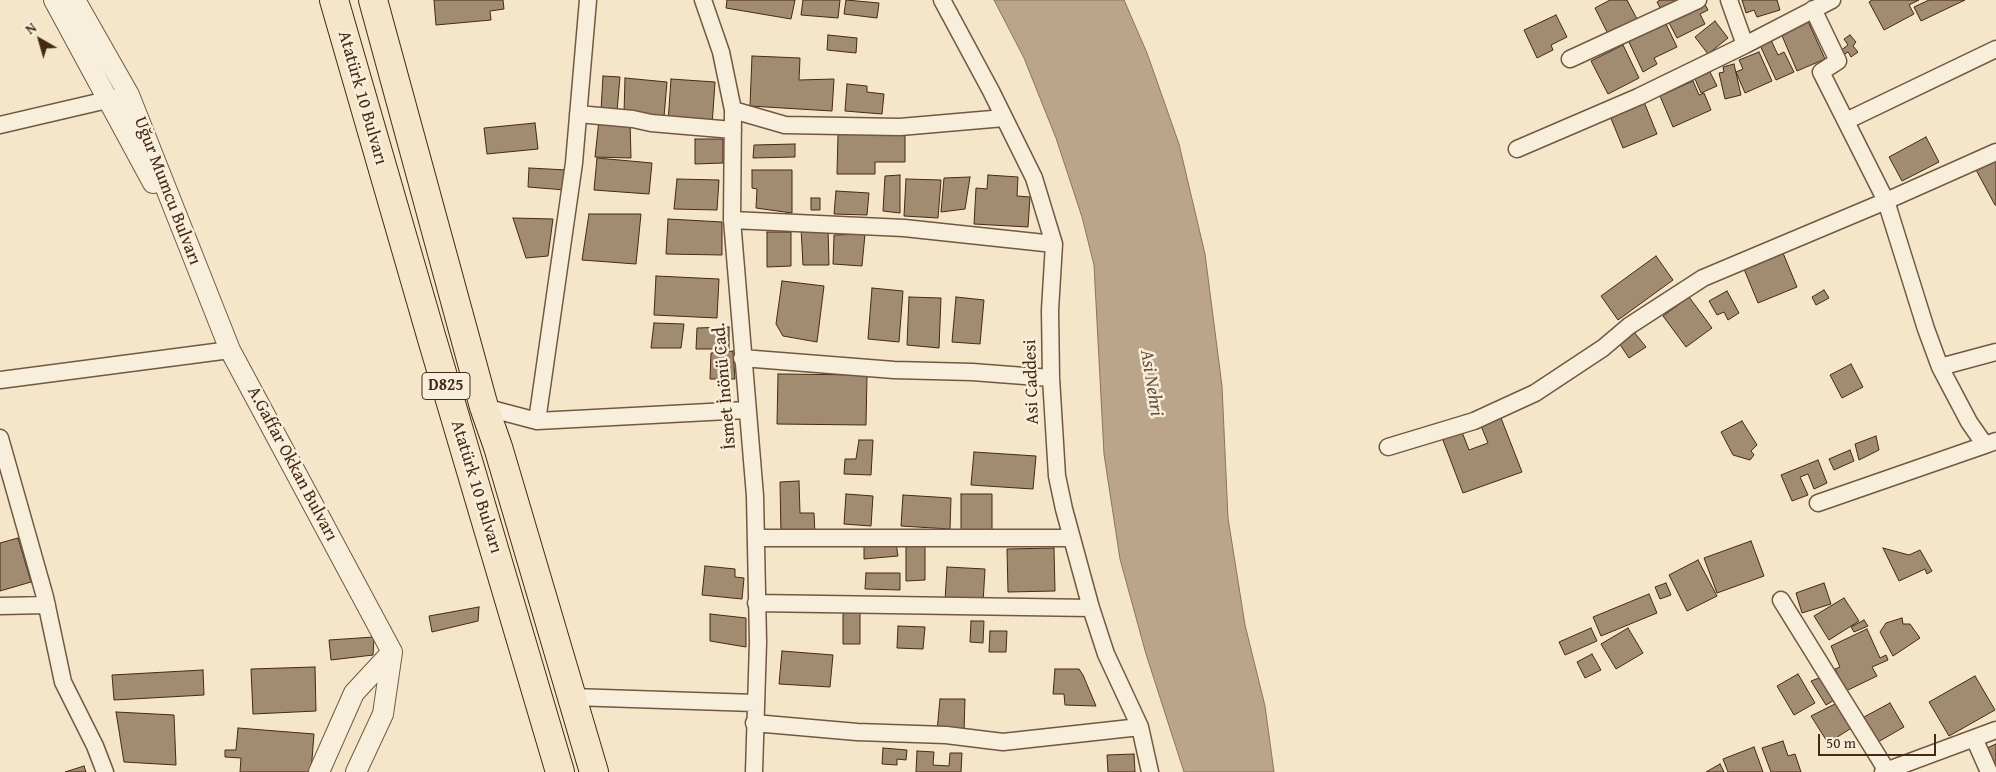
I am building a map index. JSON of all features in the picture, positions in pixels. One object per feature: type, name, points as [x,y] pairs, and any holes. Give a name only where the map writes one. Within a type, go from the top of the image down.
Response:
[{"type":"highway","name":"Atatürk 10 Bulvarı","points":[[334,0],[560,772]]},
{"type":"highway","name":"Atatürk 10 Bulvarı","points":[[374,1],[484,407],[498,447],[594,772]]},
{"type":"street","name":"Uğur Mumcu Bulvarı","points":[[54,0],[200,273]]},
{"type":"street","name":"Uğur Mumcu Bulvarı","points":[[75,0],[129,95],[200,273]]},
{"type":"street","points":[[537,421],[574,163],[588,0]]},
{"type":"street","name":"İsmet İnönü Cad.","points":[[703,0],[721,52],[733,110],[732,220],[756,538],[758,642],[754,723],[754,772]]},
{"type":"street","name":"Asi Caddesi","points":[[942,0],[992,91],[1034,178],[1054,244],[1050,310],[1051,378],[1057,476],[1091,608],[1106,654],[1140,727],[1150,772]]},
{"type":"street","points":[[1570,59],[1698,0]]},
{"type":"street","points":[[1729,0],[1745,45]]},
{"type":"street","points":[[1517,149],[1638,97],[1832,0]]},
{"type":"street","points":[[1813,9],[1838,62],[1821,72],[1886,201],[1926,329],[1940,367],[1970,422],[1990,443],[1818,503]]},
{"type":"street","points":[[1846,121],[1996,49]]},
{"type":"street","points":[[0,125],[129,95]]},
{"type":"street","points":[[733,110],[785,125],[900,127],[1004,118]]},
{"type":"street","points":[[578,114],[733,130]]},
{"type":"street","points":[[1388,447],[1474,421],[1534,393],[1602,348],[1629,326],[1703,278],[1886,201],[1996,152]]},
{"type":"street","points":[[732,220],[904,228],[1054,244]]},
{"type":"street","name":"A.Gaffar Okkan Bulvarı","points":[[200,273],[230,350],[392,652]]},
{"type":"street","points":[[0,380],[230,350]]},
{"type":"street","points":[[1940,367],[1996,352]]},
{"type":"street","points":[[742,358],[894,370],[972,372],[1051,378]]},
{"type":"street","points":[[484,407],[537,421],[747,410]]},
{"type":"street","points":[[0,438],[47,606],[63,682],[95,746],[105,772]]},
{"type":"street","points":[[756,538],[1072,538]]},
{"type":"street","points":[[1781,600],[1885,771],[1920,766],[1974,738],[1996,730]]},
{"type":"street","points":[[756,603],[1091,608]]},
{"type":"street","points":[[0,606],[47,606]]},
{"type":"street","points":[[319,772],[354,693],[392,652]]},
{"type":"street","points":[[356,772],[383,714],[392,652]]},
{"type":"street","points":[[572,697],[755,703]]},
{"type":"street","points":[[754,723],[857,732],[946,734],[1003,742],[1140,727]]},
{"type":"street","points":[[1974,738],[1989,772]]},
{"type":"water","name":"Asi Nehri","points":[[994,0],[1124,0],[1147,53],[1179,144],[1205,254],[1222,386],[1228,518],[1245,625],[1265,706],[1274,772],[1184,772],[1146,654],[1120,559],[1104,454],[1094,265],[1082,217],[1056,138],[1024,58]]},
{"type":"building","points":[[434,0],[503,0],[504,9],[490,11],[491,20],[436,25]]},
{"type":"building","points":[[727,0],[795,0],[791,19],[726,8]]},
{"type":"building","points":[[803,0],[840,0],[838,18],[801,15]]},
{"type":"building","points":[[846,0],[879,3],[877,18],[844,14]]},
{"type":"building","points":[[1610,0],[1627,0],[1637,19],[1608,34],[1595,8]]},
{"type":"building","points":[[1660,0],[1681,0],[1663,13],[1657,2]]},
{"type":"building","points":[[1742,0],[1777,0],[1780,10],[1757,17],[1754,10],[1746,13]]},
{"type":"building","points":[[1872,0],[1919,0],[1909,5],[1914,14],[1884,30],[1869,2]]},
{"type":"building","points":[[1929,0],[1965,0],[1921,21],[1914,7]]},
{"type":"building","points":[[1703,1],[1708,10],[1700,14],[1705,24],[1677,38],[1667,19]]},
{"type":"building","points":[[1556,15],[1567,37],[1551,45],[1553,50],[1537,58],[1524,30]]},
{"type":"building","points":[[1807,19],[1825,59],[1797,71],[1780,31]]},
{"type":"building","points":[[1715,21],[1728,38],[1708,54],[1695,37]]},
{"type":"building","points":[[1665,22],[1677,47],[1654,58],[1657,64],[1643,72],[1628,40]]},
{"type":"building","points":[[828,35],[857,38],[856,53],[827,50]]},
{"type":"building","points":[[1850,35],[1856,42],[1853,46],[1858,52],[1851,57],[1848,52],[1843,55],[1840,51],[1848,45],[1844,39]]},
{"type":"building","points":[[1770,38],[1778,55],[1784,52],[1794,72],[1776,80],[1759,43]]},
{"type":"building","points":[[1623,45],[1639,78],[1608,94],[1591,61]]},
{"type":"building","points":[[1759,52],[1772,81],[1745,93],[1736,72],[1743,69],[1739,60]]},
{"type":"building","points":[[752,56],[800,58],[799,80],[834,79],[832,111],[750,106]]},
{"type":"building","points":[[1734,64],[1741,95],[1725,99],[1719,73],[1724,72],[1723,67]]},
{"type":"building","points":[[1710,72],[1717,86],[1701,93],[1695,79]]},
{"type":"building","points":[[603,76],[620,77],[617,111],[601,110]]},
{"type":"building","points":[[625,78],[667,82],[664,117],[624,114]]},
{"type":"building","points":[[671,79],[715,82],[712,126],[668,123]]},
{"type":"building","points":[[1693,81],[1699,95],[1704,93],[1711,110],[1673,127],[1660,96]]},
{"type":"building","points":[[847,84],[867,86],[867,92],[884,94],[882,114],[845,111]]},
{"type":"building","points":[[1644,102],[1657,134],[1623,148],[1610,116]]},
{"type":"building","points":[[599,120],[630,121],[631,158],[595,157]]},
{"type":"building","points":[[535,123],[538,149],[487,154],[484,128]]},
{"type":"building","points":[[838,134],[905,135],[905,162],[875,162],[875,174],[837,174]]},
{"type":"building","points":[[1926,137],[1939,162],[1902,181],[1889,157]]},
{"type":"building","points":[[695,139],[723,139],[723,163],[695,164]]},
{"type":"building","points":[[795,144],[795,157],[753,158],[754,145]]},
{"type":"building","points":[[1996,157],[1996,205],[1995,205],[1975,168]]},
{"type":"building","points":[[597,158],[652,163],[649,194],[594,190]]},
{"type":"building","points":[[529,168],[567,170],[565,190],[528,187]]},
{"type":"building","points":[[752,170],[792,170],[792,213],[756,208],[757,189],[752,188]]},
{"type":"building","points":[[900,175],[900,213],[883,211],[885,176]]},
{"type":"building","points":[[988,175],[1018,177],[1017,196],[1030,197],[1028,227],[974,224],[976,188],[987,189]]},
{"type":"building","points":[[970,177],[965,209],[941,212],[944,178]]},
{"type":"building","points":[[677,179],[719,180],[717,210],[674,209]]},
{"type":"building","points":[[906,179],[941,180],[938,218],[904,216]]},
{"type":"building","points":[[836,191],[869,193],[867,215],[834,214]]},
{"type":"building","points":[[811,198],[820,198],[820,210],[811,210]]},
{"type":"building","points":[[589,214],[641,214],[636,264],[582,260]]},
{"type":"building","points":[[513,218],[553,219],[548,256],[526,258]]},
{"type":"building","points":[[668,219],[722,222],[722,255],[666,254]]},
{"type":"building","points":[[828,227],[829,265],[803,265],[801,228]]},
{"type":"building","points":[[767,232],[791,232],[791,266],[767,267]]},
{"type":"building","points":[[865,234],[862,266],[833,264],[834,235]]},
{"type":"building","points":[[1783,253],[1797,287],[1758,303],[1744,269]]},
{"type":"building","points":[[1656,256],[1673,280],[1618,320],[1601,296]]},
{"type":"building","points":[[656,276],[719,279],[717,318],[654,315]]},
{"type":"building","points":[[782,281],[824,286],[817,342],[783,336],[776,324]]},
{"type":"building","points":[[872,288],[903,291],[899,342],[868,339]]},
{"type":"building","points":[[1824,290],[1829,298],[1816,305],[1812,297]]},
{"type":"building","points":[[1727,291],[1739,313],[1728,320],[1724,312],[1717,315],[1709,301]]},
{"type":"building","points":[[909,297],[941,298],[939,348],[907,345]]},
{"type":"building","points":[[956,297],[984,300],[980,344],[952,342]]},
{"type":"building","points":[[1689,297],[1712,328],[1686,347],[1663,316]]},
{"type":"building","points":[[654,323],[684,324],[681,348],[651,348]]},
{"type":"building","points":[[729,327],[729,349],[696,349],[697,328]]},
{"type":"building","points":[[1634,332],[1646,347],[1629,358],[1619,343]]},
{"type":"building","points":[[733,351],[735,379],[710,379],[711,353]]},
{"type":"building","points":[[1851,364],[1863,387],[1842,398],[1830,375]]},
{"type":"building","points":[[778,374],[867,375],[866,425],[777,424]]},
{"type":"building","points":[[1501,418],[1522,472],[1463,493],[1441,435],[1460,427],[1469,450],[1488,443],[1481,426]]},
{"type":"building","points":[[1742,421],[1757,445],[1751,451],[1754,455],[1750,460],[1733,455],[1721,432]]},
{"type":"building","points":[[1876,436],[1879,450],[1859,460],[1855,444]]},
{"type":"building","points":[[859,440],[873,440],[871,475],[844,474],[845,459],[856,459]]},
{"type":"building","points":[[1850,450],[1854,461],[1834,470],[1829,459]]},
{"type":"building","points":[[974,452],[1036,456],[1033,489],[971,485]]},
{"type":"building","points":[[1818,460],[1827,483],[1814,489],[1808,474],[1800,477],[1808,495],[1792,501],[1781,475]]},
{"type":"building","points":[[799,481],[800,513],[814,513],[815,535],[781,535],[780,482]]},
{"type":"building","points":[[846,494],[873,496],[871,526],[844,524]]},
{"type":"building","points":[[961,494],[992,494],[992,533],[961,533]]},
{"type":"building","points":[[903,495],[951,498],[950,529],[901,526]]},
{"type":"building","points":[[18,538],[31,582],[0,591],[0,543]]},
{"type":"building","points":[[1751,541],[1764,576],[1717,593],[1704,558]]},
{"type":"building","points":[[864,543],[896,543],[898,556],[864,559]]},
{"type":"building","points":[[925,545],[925,580],[906,581],[906,547]]},
{"type":"building","points":[[1054,548],[1055,591],[1008,592],[1007,549]]},
{"type":"building","points":[[1883,548],[1909,555],[1920,550],[1932,571],[1927,574],[1925,569],[1899,581]]},
{"type":"building","points":[[1698,560],[1717,596],[1687,611],[1669,575]]},
{"type":"building","points":[[705,566],[735,569],[735,577],[744,578],[742,599],[702,595]]},
{"type":"building","points":[[947,567],[985,569],[983,603],[945,601]]},
{"type":"building","points":[[866,573],[900,573],[900,590],[865,589]]},
{"type":"building","points":[[1666,583],[1671,595],[1660,599],[1655,587]]},
{"type":"building","points":[[1824,583],[1831,604],[1802,613],[1796,593]]},
{"type":"building","points":[[1649,594],[1657,613],[1601,636],[1593,617]]},
{"type":"building","points":[[1844,598],[1859,621],[1829,640],[1814,616]]},
{"type":"building","points":[[479,607],[478,621],[432,632],[429,616]]},
{"type":"building","points":[[843,610],[860,610],[860,644],[843,644]]},
{"type":"building","points":[[710,614],[746,618],[746,647],[710,641]]},
{"type":"building","points":[[1902,618],[1903,624],[1910,624],[1920,638],[1893,656],[1880,632],[1886,623]]},
{"type":"building","points":[[1864,620],[1868,626],[1854,632],[1851,627]]},
{"type":"building","points":[[971,621],[984,621],[983,643],[970,642]]},
{"type":"building","points":[[898,626],[925,627],[923,649],[897,648]]},
{"type":"building","points":[[1591,628],[1597,641],[1565,655],[1559,642]]},
{"type":"building","points":[[1628,628],[1643,653],[1616,669],[1601,644]]},
{"type":"building","points":[[1867,629],[1880,658],[1886,655],[1888,660],[1872,667],[1877,676],[1846,691],[1835,669],[1840,667],[1831,646]]},
{"type":"building","points":[[990,631],[1007,631],[1006,652],[989,652]]},
{"type":"building","points":[[374,637],[373,655],[331,660],[329,640]]},
{"type":"building","points":[[782,651],[833,655],[830,687],[779,684]]},
{"type":"building","points":[[1592,654],[1601,670],[1585,678],[1577,662]]},
{"type":"building","points":[[315,667],[316,711],[253,714],[251,669]]},
{"type":"building","points":[[1055,669],[1079,669],[1096,706],[1065,705],[1064,694],[1053,694]]},
{"type":"building","points":[[203,670],[204,695],[114,700],[112,675]]},
{"type":"building","points":[[1798,674],[1815,703],[1794,715],[1777,686]]},
{"type":"building","points":[[1975,676],[1995,710],[1949,736],[1929,702]]},
{"type":"building","points":[[1819,678],[1836,699],[1826,705],[1811,681]]},
{"type":"building","points":[[940,699],[965,699],[964,731],[937,731]]},
{"type":"building","points":[[1837,703],[1853,727],[1828,743],[1811,716]]},
{"type":"building","points":[[1890,703],[1904,727],[1878,742],[1864,717]]},
{"type":"building","points":[[116,712],[174,715],[176,765],[124,762]]},
{"type":"building","points":[[238,728],[314,734],[311,772],[240,772],[241,758],[225,757],[225,750],[236,750]]},
{"type":"building","points":[[1783,741],[1788,756],[1795,754],[1801,772],[1771,772],[1762,748]]},
{"type":"building","points":[[1996,744],[1996,769],[1987,748]]},
{"type":"building","points":[[1754,747],[1763,772],[1728,772],[1723,759]]},
{"type":"building","points":[[883,748],[907,750],[906,760],[897,759],[897,765],[882,764]]},
{"type":"building","points":[[917,751],[934,752],[933,765],[949,766],[950,753],[962,753],[961,772],[916,772]]},
{"type":"building","points":[[1134,754],[1135,772],[1108,772],[1107,755]]},
{"type":"building","points":[[1720,764],[1724,772],[1706,772]]},
{"type":"building","points":[[84,766],[86,772],[65,772]]}]
